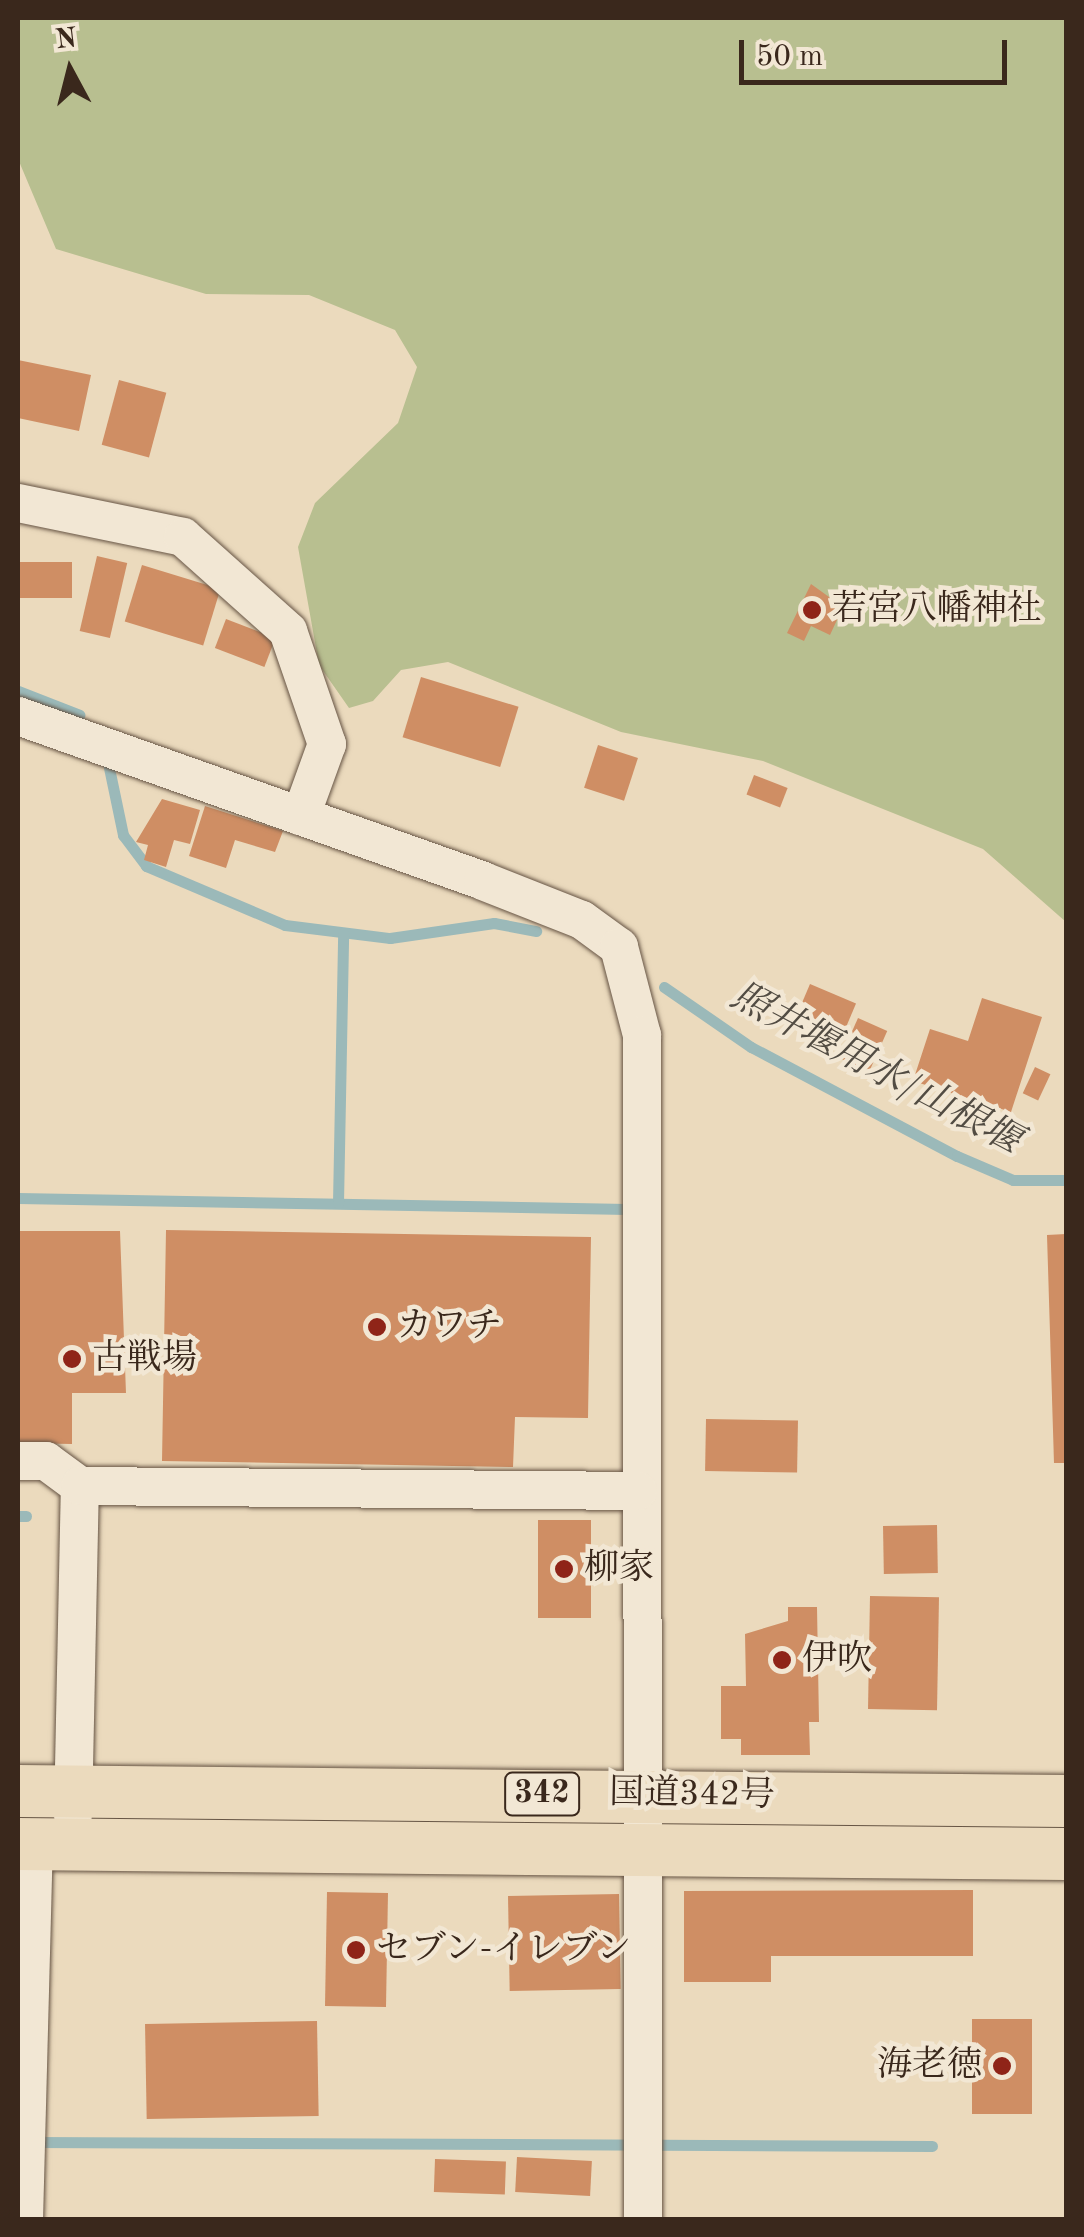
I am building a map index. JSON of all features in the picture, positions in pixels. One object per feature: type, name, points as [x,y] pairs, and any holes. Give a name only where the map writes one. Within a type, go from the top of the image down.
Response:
[{"type":"highway","name":"国道342号","points":[[18,1791],[1066,1800]]},
{"type":"highway","name":"国道342号","points":[[40,1845],[1066,1854]]},
{"type":"street","points":[[18,503],[183,538],[288,631],[326,744],[302,816]]},
{"type":"street","points":[[18,716],[582,920],[618,947],[642,1035],[636,1794],[648,1850],[643,2220]]},
{"type":"street","points":[[18,1461],[46,1461],[80,1486],[638,1491]]},
{"type":"street","points":[[24,2220],[40,1845],[74,1791],[80,1486]]},
{"type":"green space","points":[[18,18],[1066,18],[1066,922],[983,849],[763,761],[621,732],[448,662],[401,670],[373,701],[349,708],[319,665],[298,547],[315,503],[398,423],[417,367],[395,330],[309,295],[206,294],[56,249],[18,159]]},
{"type":"building","points":[[18,360],[91,375],[79,431],[18,418]]},
{"type":"building","points":[[119,380],[166,393],[149,457],[102,445]]},
{"type":"building","points":[[97,556],[127,563],[110,638],[80,631]]},
{"type":"building","points":[[19,562],[72,562],[72,598],[19,598]]},
{"type":"building","points":[[142,565],[220,589],[203,645],[125,621]]},
{"type":"building","points":[[811,584],[843,607],[830,635],[811,626],[804,641],[787,633]]},
{"type":"building","points":[[226,619],[275,638],[264,667],[215,648]]},
{"type":"building","points":[[421,677],[519,707],[500,767],[403,737]]},
{"type":"building","points":[[598,745],[638,758],[624,801],[584,788]]},
{"type":"building","points":[[754,775],[788,788],[780,808],[746,795]]},
{"type":"building","points":[[162,799],[200,810],[190,844],[174,840],[166,867],[144,860],[148,845],[136,842]]},
{"type":"building","points":[[205,806],[283,831],[275,852],[235,840],[226,868],[189,856]]},
{"type":"building","points":[[810,984],[856,1004],[841,1039],[795,1020]]},
{"type":"building","points":[[982,998],[1042,1017],[1011,1112],[913,1081],[930,1029],[968,1041]]},
{"type":"building","points":[[858,1018],[887,1031],[869,1071],[840,1058]]},
{"type":"building","points":[[1035,1067],[1050,1074],[1038,1100],[1023,1093]]},
{"type":"building","name":"カワチ","points":[[166,1230],[591,1237],[588,1418],[515,1417],[513,1467],[162,1461]]},
{"type":"building","name":"古戦場","points":[[18,1231],[120,1231],[126,1393],[72,1393],[72,1444],[18,1443]]},
{"type":"building","points":[[1066,1234],[1066,1463],[1054,1463],[1047,1235]]},
{"type":"building","points":[[706,1419],[798,1421],[797,1473],[705,1471]]},
{"type":"building","name":"柳家","points":[[538,1520],[591,1520],[591,1618],[538,1618]]},
{"type":"building","points":[[937,1525],[938,1573],[884,1574],[883,1526]]},
{"type":"building","points":[[870,1596],[939,1597],[937,1710],[868,1709]]},
{"type":"building","name":"伊吹","points":[[788,1607],[817,1607],[819,1722],[809,1722],[810,1755],[741,1755],[741,1739],[721,1739],[721,1686],[746,1686],[745,1634],[788,1621]]},
{"type":"building","points":[[973,1890],[973,1956],[771,1956],[771,1982],[684,1982],[684,1891]]},
{"type":"building","name":"セブン-イレブン","points":[[327,1892],[388,1893],[386,2007],[325,2006]]},
{"type":"building","points":[[619,1894],[621,1989],[510,1991],[508,1896]]},
{"type":"building","name":"海老徳","points":[[972,2019],[1032,2019],[1032,2114],[972,2114]]},
{"type":"building","points":[[317,2021],[319,2116],[147,2119],[145,2024]]},
{"type":"building","points":[[517,2157],[592,2161],[590,2196],[515,2192]]},
{"type":"building","points":[[435,2159],[506,2161],[505,2194],[434,2192]]},
{"type":"waterway","name":"照井堰用水/山根堰","points":[[18,691],[80,715]]},
{"type":"waterway","name":"照井堰用水/山根堰","points":[[108,763],[123,835],[146,866],[285,925],[390,938],[494,923],[536,931]]},
{"type":"waterway","points":[[338,1203],[343,933]]},
{"type":"waterway","name":"照井堰用水/山根堰","points":[[664,987],[751,1047],[957,1156],[1013,1180],[1066,1180]]},
{"type":"waterway","points":[[18,1198],[627,1209]]},
{"type":"waterway","points":[[18,1516],[26,1516]]},
{"type":"waterway","points":[[32,2142],[932,2146]]},
{"type":"place","name":"若宮八幡神社","points":[[812,610]]},
{"type":"place","name":"カワチ","points":[[377,1327]]},
{"type":"place","name":"古戦場","points":[[72,1359]]},
{"type":"place","name":"柳家","points":[[564,1569]]},
{"type":"place","name":"伊吹","points":[[782,1660]]},
{"type":"place","name":"セブン-イレブン","points":[[356,1950]]},
{"type":"place","name":"海老徳","points":[[1002,2066]]}]
